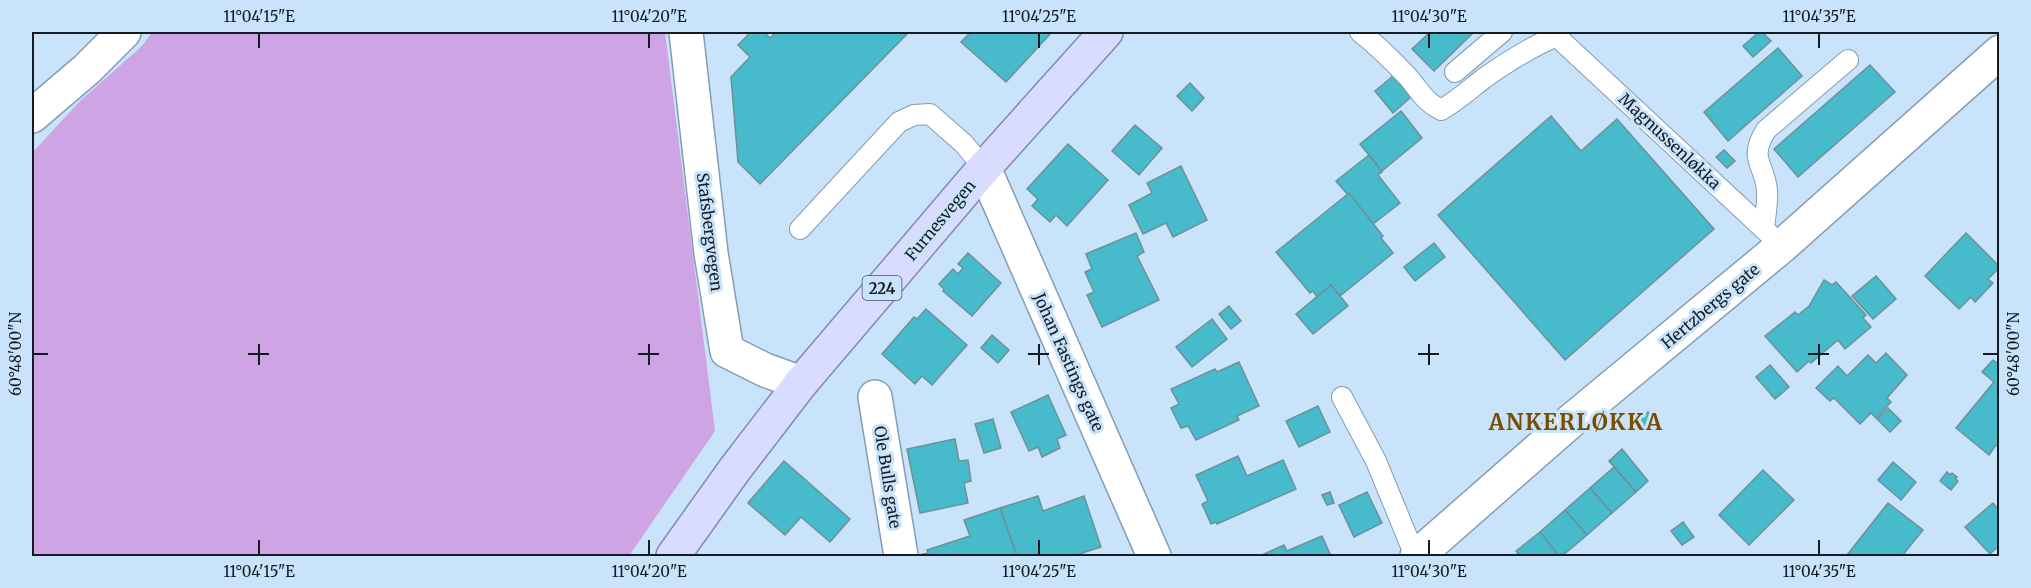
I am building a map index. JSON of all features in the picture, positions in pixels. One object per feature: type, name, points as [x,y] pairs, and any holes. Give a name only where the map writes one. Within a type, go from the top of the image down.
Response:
[{"type":"main road","name":"Furnesvegen","points":[[673,556],[735,469],[801,383],[984,168],[1106,32]]},
{"type":"street","points":[[32,116],[87,69],[124,32]]},
{"type":"street","name":"Stafsbergvegen","points":[[686,32],[711,253],[727,351],[765,370],[801,383]]},
{"type":"street","name":"Hertzbergs gate","points":[[1416,556],[1572,420],[1773,237],[2000,52]]},
{"type":"street","name":"Johan Fastings gate","points":[[984,168],[1154,556]]},
{"type":"street","name":"Ole Bulls gate","points":[[875,398],[901,556]]},
{"type":"lane","name":"Magnussenløkka","points":[[1360,32],[1381,49],[1410,79],[1427,102],[1441,110],[1460,99],[1482,80],[1555,34],[1773,237]]},
{"type":"lane","points":[[1455,72],[1502,32]]},
{"type":"lane","points":[[1996,32],[2000,39]]},
{"type":"lane","points":[[1773,237],[1767,189],[1758,159],[1757,145],[1766,130],[1848,60]]},
{"type":"lane","points":[[800,229],[899,122],[914,115],[930,114],[964,144],[984,168]]},
{"type":"lane","points":[[1342,398],[1376,461],[1416,556]]},
{"type":"shaded area","points":[[152,32],[665,32],[715,431],[629,556],[32,556],[32,153],[80,101],[142,46]]},
{"type":"building","points":[[751,32],[764,32],[770,38],[776,32],[909,32],[760,184],[738,162],[731,77],[750,57],[738,45]]},
{"type":"building","points":[[971,32],[1052,32],[1006,82],[961,42]]},
{"type":"building","points":[[1430,32],[1474,32],[1434,71],[1412,49]]},
{"type":"building","points":[[1759,32],[1771,41],[1753,57],[1743,46]]},
{"type":"building","points":[[1778,48],[1802,76],[1728,141],[1704,112]]},
{"type":"building","points":[[1870,65],[1895,92],[1798,177],[1774,149]]},
{"type":"building","points":[[1393,76],[1411,97],[1393,113],[1375,91]]},
{"type":"building","points":[[1190,83],[1204,98],[1192,111],[1177,96]]},
{"type":"building","points":[[1401,111],[1422,138],[1382,171],[1360,144]]},
{"type":"building","points":[[1551,116],[1581,151],[1617,119],[1714,229],[1565,360],[1438,215]]},
{"type":"building","points":[[1135,125],[1162,148],[1139,175],[1112,151]]},
{"type":"building","points":[[1068,144],[1108,180],[1067,226],[1056,215],[1050,222],[1032,206],[1038,199],[1027,189]]},
{"type":"building","points":[[1724,150],[1735,161],[1727,168],[1716,157]]},
{"type":"building","points":[[1369,155],[1382,172],[1378,175],[1400,203],[1373,224],[1336,181]]},
{"type":"building","points":[[1181,166],[1207,220],[1173,237],[1166,223],[1143,234],[1129,205],[1152,193],[1147,183]]},
{"type":"building","points":[[1349,193],[1383,236],[1381,238],[1393,253],[1340,296],[1331,285],[1317,297],[1313,291],[1310,293],[1276,252]]},
{"type":"building","points":[[1136,233],[1144,252],[1137,256],[1159,300],[1102,327],[1087,295],[1094,292],[1085,272],[1092,269],[1086,254]]},
{"type":"building","points":[[1966,233],[2000,267],[1988,279],[1993,283],[1975,302],[1971,297],[1959,309],[1925,276]]},
{"type":"building","points":[[1434,243],[1445,257],[1415,281],[1404,267]]},
{"type":"building","points":[[968,253],[1001,283],[972,316],[943,291],[944,289],[939,284],[953,269],[958,274],[963,268],[958,264]]},
{"type":"building","points":[[1876,276],[1896,299],[1873,319],[1852,296]]},
{"type":"building","points":[[1824,280],[1832,285],[1836,282],[1866,315],[1863,318],[1871,327],[1845,349],[1838,340],[1797,372],[1765,336],[1795,312],[1798,315],[1809,306]]},
{"type":"building","points":[[1331,285],[1348,306],[1313,334],[1296,314]]},
{"type":"building","points":[[1229,306],[1241,321],[1231,329],[1219,314]]},
{"type":"building","points":[[926,309],[967,345],[932,385],[922,376],[915,384],[882,354],[914,317],[917,319]]},
{"type":"building","points":[[1212,319],[1227,339],[1192,367],[1176,347]]},
{"type":"building","points":[[992,335],[1009,350],[998,363],[981,348]]},
{"type":"building","points":[[1886,353],[1907,375],[1887,398],[1891,402],[1876,418],[1871,413],[1860,424],[1834,398],[1830,401],[1816,388],[1838,366],[1847,376],[1868,355],[1876,363]]},
{"type":"building","points":[[1993,360],[2000,365],[2000,448],[1996,445],[1989,455],[1956,428],[1994,382],[1982,372]]},
{"type":"building","points":[[1239,362],[1259,406],[1237,416],[1239,420],[1196,440],[1188,426],[1181,428],[1171,408],[1179,404],[1171,389],[1215,369],[1217,372]]},
{"type":"building","points":[[1770,365],[1789,387],[1775,399],[1756,377]]},
{"type":"building","points":[[1048,395],[1066,435],[1057,439],[1060,448],[1042,457],[1038,447],[1029,451],[1011,412]]},
{"type":"building","points":[[1318,406],[1330,432],[1299,447],[1286,421]]},
{"type":"building","points":[[1888,408],[1901,421],[1890,432],[1877,419]]},
{"type":"building","points":[[1648,412],[1656,420],[1646,430],[1638,421]]},
{"type":"building","points":[[993,419],[1001,448],[984,453],[975,424]]},
{"type":"building","points":[[955,439],[959,461],[968,460],[971,481],[964,483],[968,503],[920,513],[907,449]]},
{"type":"building","points":[[1622,449],[1648,481],[1636,492],[1609,461]]},
{"type":"building","points":[[1238,456],[1247,476],[1283,460],[1296,489],[1217,524],[1216,522],[1211,524],[1202,504],[1208,501],[1196,475]]},
{"type":"building","points":[[784,461],[850,519],[830,542],[801,517],[785,535],[748,503]]},
{"type":"building","points":[[1893,462],[1916,482],[1901,500],[1878,480]]},
{"type":"building","points":[[1614,467],[1636,492],[1612,513],[1590,488]]},
{"type":"building","points":[[1763,470],[1794,500],[1749,545],[1719,515]]},
{"type":"building","points":[[1947,472],[1957,477],[1955,478],[1958,481],[1951,490],[1940,481]]},
{"type":"building","points":[[1590,488],[1612,513],[1587,535],[1565,510]]},
{"type":"building","points":[[1330,492],[1334,503],[1327,505],[1322,495]]},
{"type":"building","points":[[1367,492],[1382,523],[1354,537],[1339,505]]},
{"type":"building","points":[[1038,496],[1043,511],[1084,496],[1101,547],[1073,556],[1017,556],[1000,508]]},
{"type":"building","points":[[1888,503],[1923,530],[1902,556],[1847,555]]},
{"type":"building","points":[[1993,503],[2000,511],[2000,545],[1990,554],[1965,527]]},
{"type":"building","points":[[1000,508],[1017,556],[920,555],[928,553],[927,550],[970,536],[964,520]]},
{"type":"building","points":[[1565,510],[1587,535],[1562,556],[1559,556],[1540,532]]},
{"type":"building","points":[[1683,522],[1694,537],[1682,545],[1671,531]]},
{"type":"building","points":[[1540,532],[1559,556],[1520,556],[1516,551]]},
{"type":"building","points":[[1322,536],[1331,556],[1266,556],[1264,554],[1284,545],[1287,551]]},
{"type":"district","name":"ANKERLØKKA","points":[[1576,422]]}]
